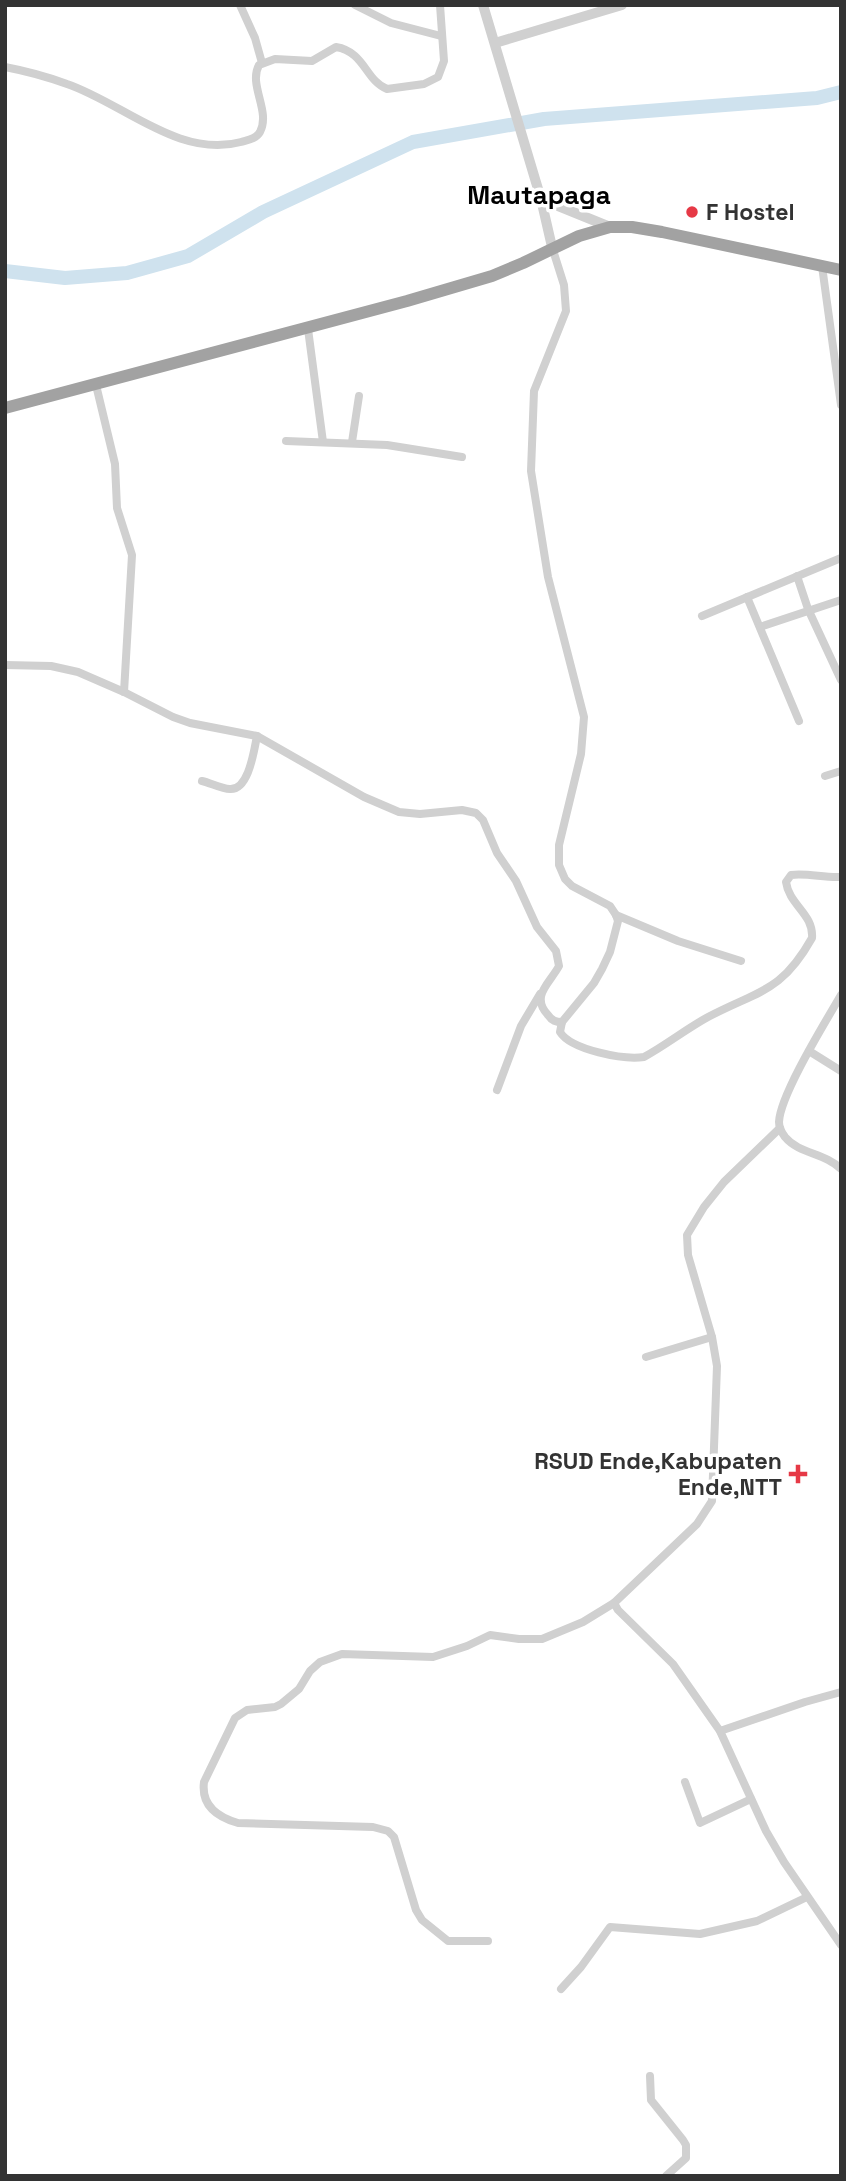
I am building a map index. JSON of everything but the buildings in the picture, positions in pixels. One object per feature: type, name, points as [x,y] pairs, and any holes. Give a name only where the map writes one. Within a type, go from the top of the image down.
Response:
[{"type":"highway","points":[[5,408],[308,329],[492,276],[552,247],[610,227],[632,227],[841,270]]},
{"type":"street","points":[[240,5],[262,63]]},
{"type":"street","points":[[355,5],[391,23],[441,36]]},
{"type":"street","points":[[5,67],[67,84],[187,141],[224,144],[249,140],[257,137],[261,131],[263,117],[256,74],[262,63],[275,59],[312,61],[331,48],[342,48],[358,58],[381,86],[387,89],[424,83],[439,77],[444,61],[440,5]]},
{"type":"street","points":[[483,5],[564,285],[566,311],[534,391],[531,471],[540,541],[584,717],[581,754],[559,845],[559,865],[565,879],[572,886],[610,906],[616,915],[617,928],[602,969],[562,1022],[560,1032],[564,1037],[588,1048],[631,1058],[650,1054],[709,1017],[763,992],[786,976],[812,938],[810,920],[787,891],[786,882],[791,875],[806,873],[819,877],[841,877]]},
{"type":"street","points":[[495,43],[622,5]]},
{"type":"street","points":[[541,199],[610,227]]},
{"type":"street","points":[[822,266],[841,405]]},
{"type":"street","points":[[308,329],[323,442]]},
{"type":"street","points":[[96,385],[115,464],[117,508],[132,555],[124,692]]},
{"type":"street","points":[[352,442],[359,396]]},
{"type":"street","points":[[286,440],[352,442],[462,457]]},
{"type":"street","points":[[702,616],[841,558]]},
{"type":"street","points":[[797,576],[808,609],[841,680]]},
{"type":"street","points":[[747,597],[799,721]]},
{"type":"street","points":[[760,627],[841,600]]},
{"type":"street","points":[[5,665],[51,666],[78,672],[173,717],[190,723],[257,736],[385,808],[409,814],[462,810],[475,813],[483,820],[497,853],[516,881],[537,927],[556,950],[559,966],[521,1026],[497,1090]]},
{"type":"street","points":[[202,781],[230,789],[238,787],[244,781],[257,736]]},
{"type":"street","points":[[825,776],[841,771]]},
{"type":"street","points":[[616,915],[678,941],[741,961]]},
{"type":"street","points":[[540,993],[540,1003],[545,1013],[556,1022],[562,1022]]},
{"type":"street","points":[[488,1941],[448,1941],[422,1920],[416,1910],[396,1842],[388,1831],[373,1827],[238,1823],[220,1816],[210,1807],[203,1792],[204,1782],[235,1718],[247,1710],[281,1704],[299,1689],[310,1671],[320,1662],[342,1654],[433,1657],[490,1635],[542,1639],[583,1622],[614,1603],[697,1524],[712,1501],[717,1378],[712,1337],[688,1255],[687,1235],[724,1182],[780,1128],[786,1098],[841,995]]},
{"type":"street","points":[[809,1051],[841,1071]]},
{"type":"street","points":[[780,1128],[793,1144],[826,1158],[841,1169]]},
{"type":"street","points":[[646,1357],[712,1337]]},
{"type":"street","points":[[614,1603],[673,1664],[720,1731],[778,1852],[841,1945]]},
{"type":"street","points":[[720,1731],[841,1692]]},
{"type":"street","points":[[685,1782],[700,1823],[751,1799]]},
{"type":"street","points":[[561,1989],[610,1927],[700,1934],[750,1924],[807,1897]]},
{"type":"street","points":[[650,2076],[651,2100],[686,2145],[686,2158],[666,2176]]},
{"type":"waterway","points":[[5,271],[65,278],[127,273],[188,256],[263,212],[413,142],[544,119],[817,98],[841,92]]},
{"type":"place","name":"F Hostel","points":[[692,212]]},
{"type":"place","name":"RSUD Ende,Kabupaten Ende,NTT","points":[[798,1474]]},
{"type":"district","name":"Mautapaga","points":[[539,195]]}]
